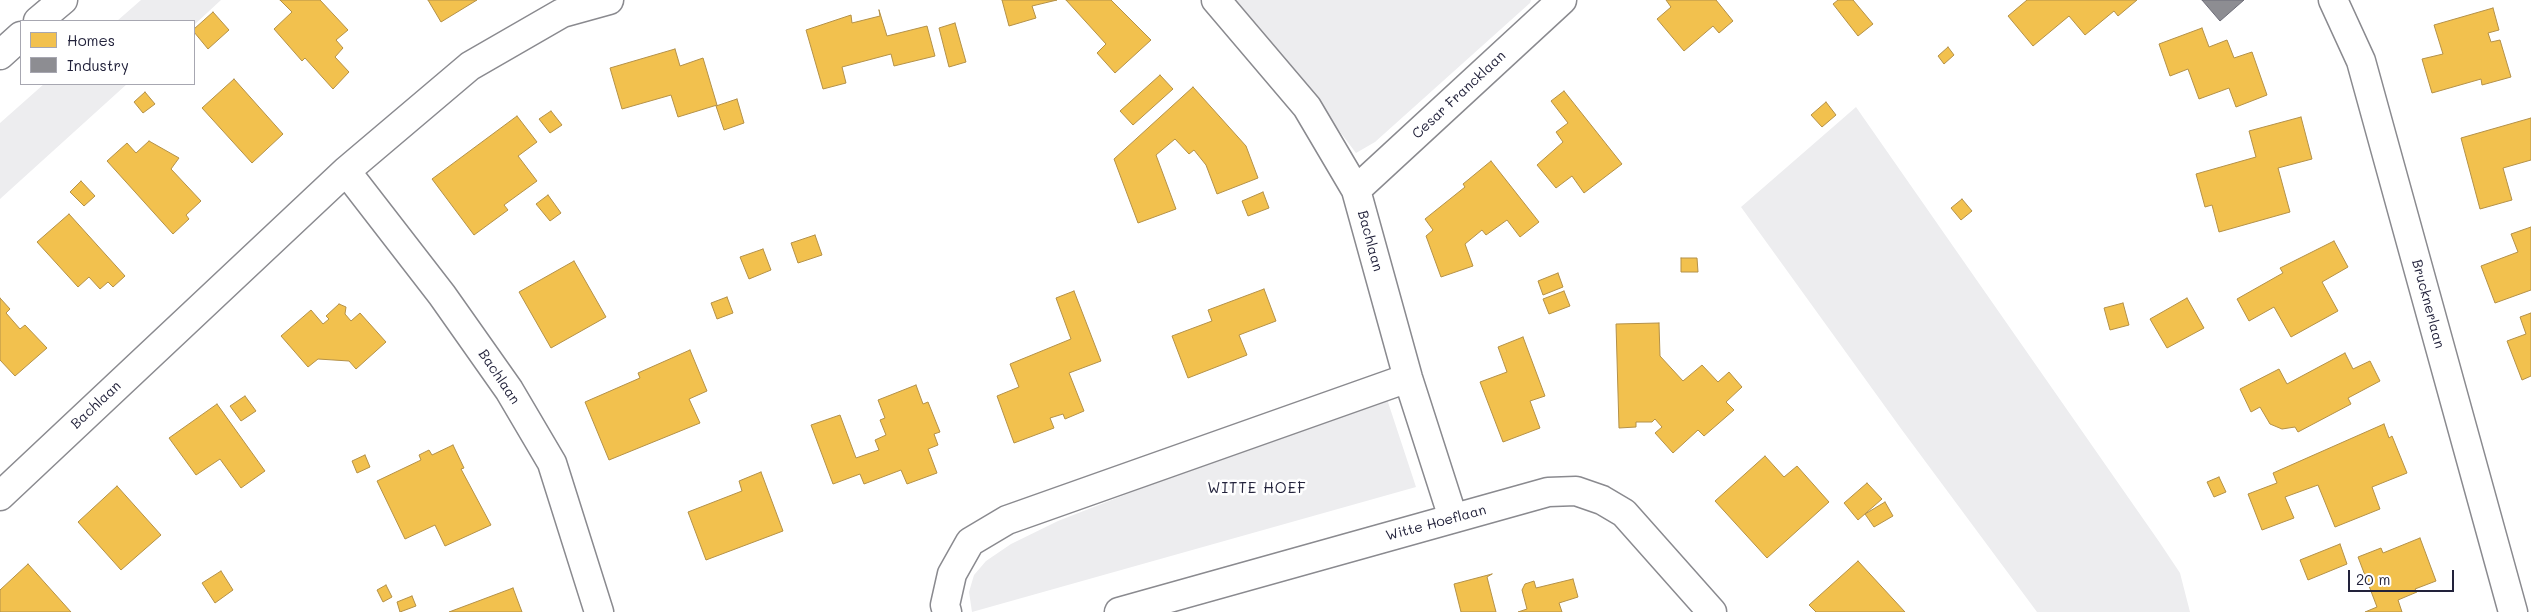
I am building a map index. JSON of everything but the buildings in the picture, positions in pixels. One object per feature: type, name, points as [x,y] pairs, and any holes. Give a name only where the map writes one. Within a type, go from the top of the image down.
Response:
[{"type":"street","points":[[39,20],[63,0]]},
{"type":"street","name":"Bachlaan","points":[[0,496],[346,171],[470,66],[562,13],[609,0]]},
{"type":"street","name":"Bachlaan","points":[[1216,0],[1307,107],[1356,190],[1408,378],[1453,518]]},
{"type":"street","name":"Cesar Francklaan","points":[[1356,190],[1562,0]]},
{"type":"street","name":"Brucknerlaan","points":[[2333,0],[2361,61],[2513,612]]},
{"type":"street","points":[[0,55],[20,37]]},
{"type":"street","name":"Bachlaan","points":[[346,171],[442,294],[509,390],[552,463],[599,612]]},
{"type":"street","points":[[947,612],[945,605],[952,574],[970,542],[1007,520],[1408,378]]},
{"type":"street","name":"Witte Hoeflaan","points":[[1119,612],[1548,492],[1576,491],[1602,500],[1624,513],[1712,612]]},
{"type":"shaded area","points":[[141,0],[221,0],[195,24],[195,20],[118,20]]},
{"type":"shaded area","points":[[1233,0],[1531,0],[1530,3],[1375,142],[1356,153],[1303,83]]},
{"type":"shaded area","points":[[43,85],[126,85],[0,199],[0,123]]},
{"type":"shaded area","points":[[1856,107],[2180,573],[2190,612],[2037,612],[1902,430],[1741,207]]},
{"type":"shaded area","points":[[1385,393],[1416,487],[972,612],[969,592],[974,575],[986,561],[1011,544],[1058,521]]},
{"type":"district","name":"WITTE HOEF","points":[[1257,488]]}]
